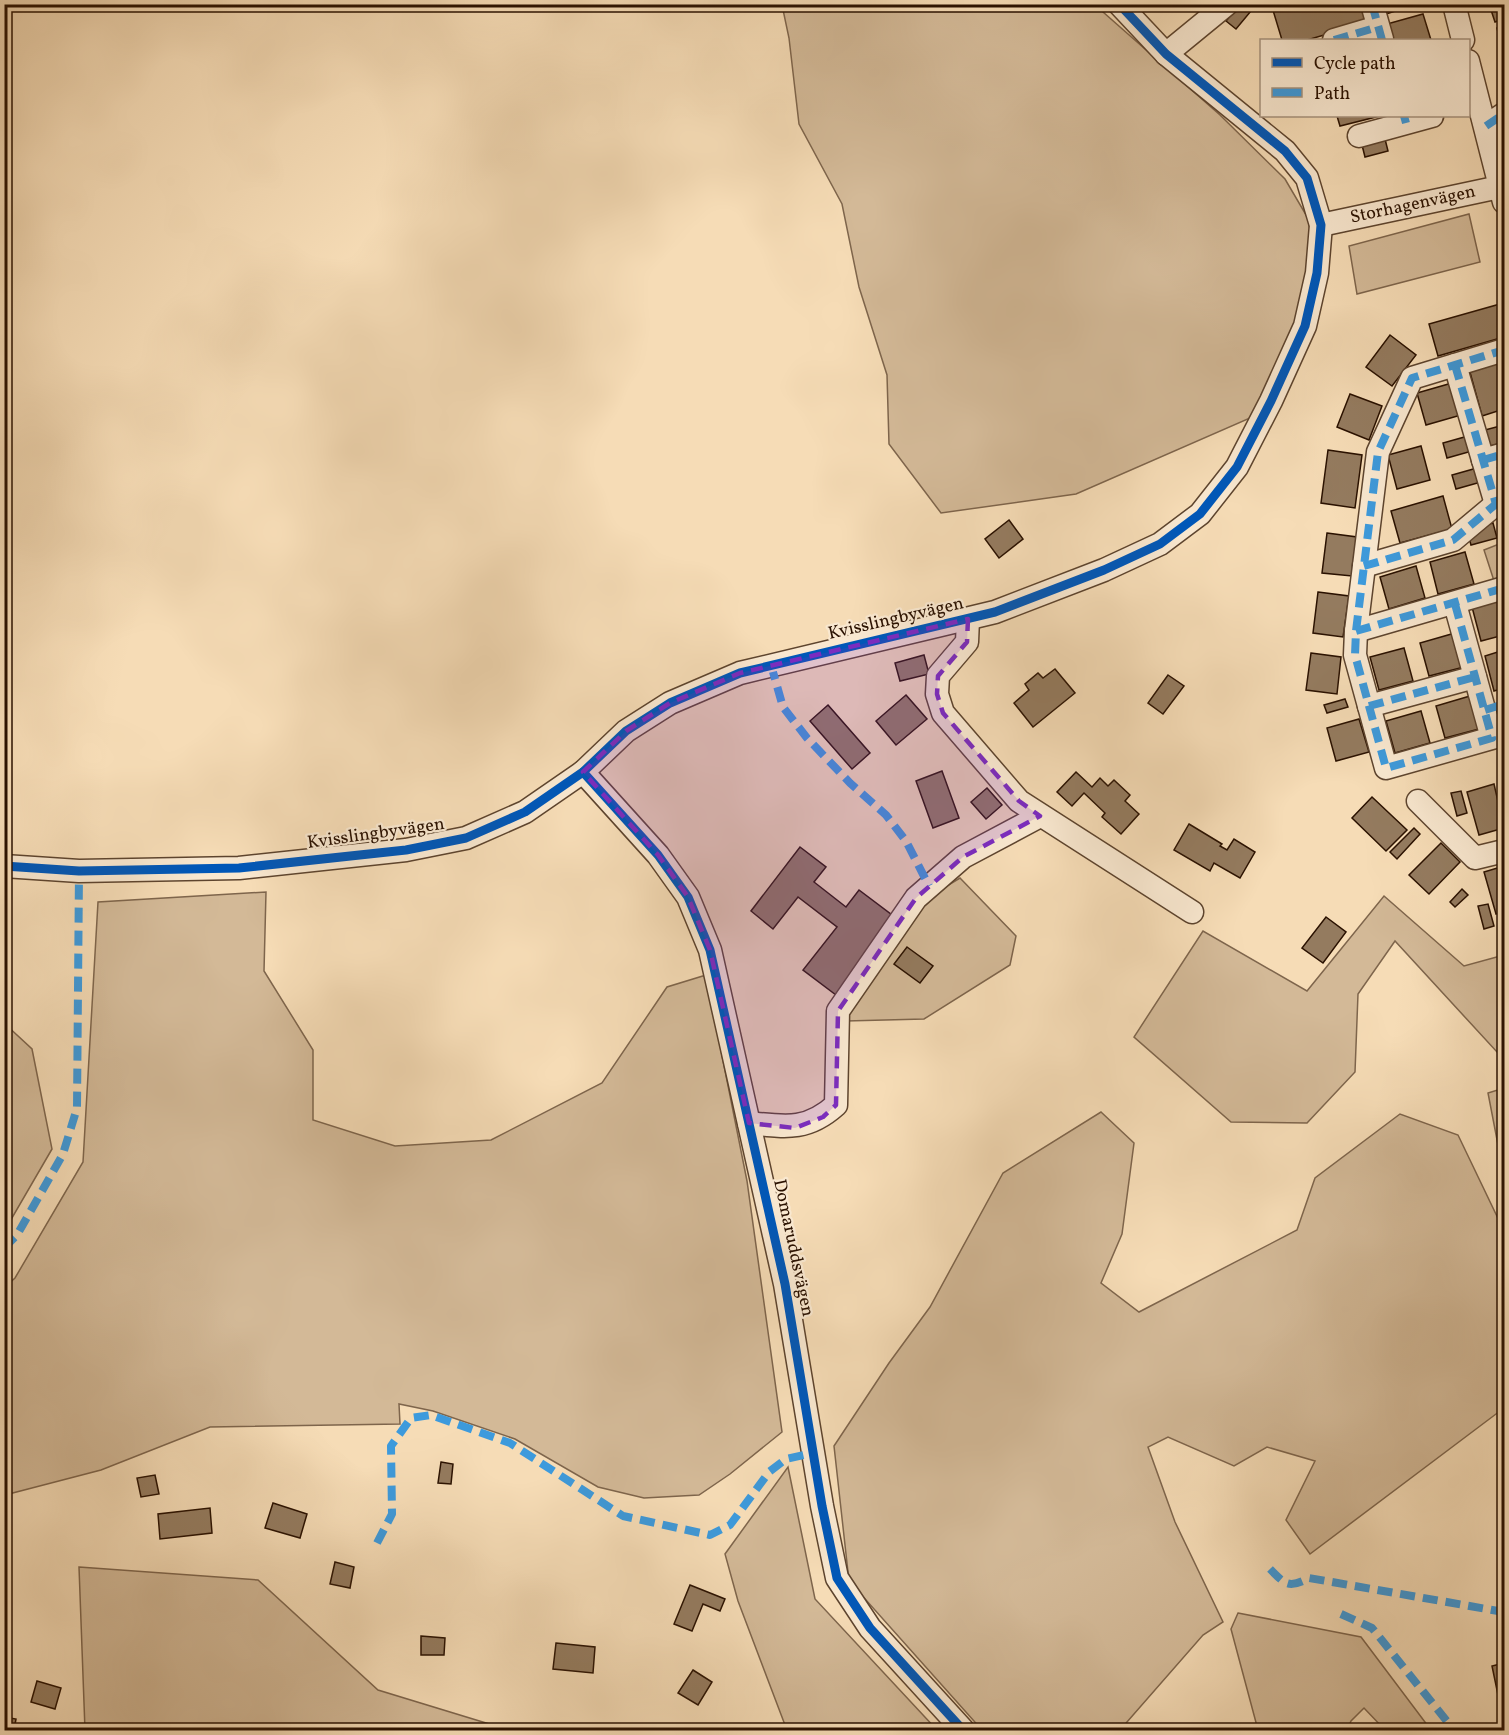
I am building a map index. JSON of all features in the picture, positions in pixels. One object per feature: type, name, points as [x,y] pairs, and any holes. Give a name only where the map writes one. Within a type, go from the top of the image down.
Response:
[{"type":"street","name":"Kvisslingbyvägen","points":[[4,866],[79,871],[239,868],[406,850],[466,838],[525,812],[583,772],[626,731],[670,703],[740,673],[995,612],[1104,570],[1160,544],[1200,514],[1237,467],[1305,327],[1317,273],[1321,225],[1307,178],[1286,151],[1166,54],[1119,4]]},
{"type":"street","points":[[1166,54],[1227,4]]},
{"type":"street","points":[[1342,39],[1380,34],[1372,4]]},
{"type":"street","points":[[1454,4],[1463,39]]},
{"type":"street","points":[[1470,75],[1474,104],[1485,126],[1503,190]]},
{"type":"street","points":[[1485,126],[1504,114]]},
{"type":"street","points":[[1359,136],[1405,119],[1423,117]]},
{"type":"street","name":"Storhagenvägen","points":[[1321,225],[1490,189],[1503,190]]},
{"type":"street","points":[[1455,604],[1475,676],[1495,707],[1492,738],[1386,768],[1354,655],[1378,452],[1412,378],[1504,350]]},
{"type":"street","points":[[1364,566],[1453,540],[1500,503],[1483,460],[1455,365]]},
{"type":"street","points":[[1483,460],[1504,454]]},
{"type":"street","points":[[1356,631],[1504,588]]},
{"type":"street","name":"Kvisslingbyvägen","points":[[968,619],[967,642],[938,676],[937,694],[944,713],[1019,801],[1192,912]]},
{"type":"street","points":[[1369,706],[1475,676]]},
{"type":"street","name":"Domaruddsvägen","points":[[583,772],[658,855],[688,897],[710,950],[785,1284],[822,1506],[837,1578],[870,1628],[963,1731]]},
{"type":"street","points":[[1418,801],[1475,858],[1504,851]]},
{"type":"street","points":[[749,1123],[795,1128],[823,1117],[836,1105],[838,1011],[916,898],[963,857],[1040,816]]},
{"type":"highlighted area","points":[[968,619],[967,642],[938,676],[937,694],[943,713],[1019,801],[1040,816],[963,857],[916,898],[838,1011],[836,1105],[823,1117],[795,1128],[749,1123],[710,950],[688,897],[658,855],[583,772],[626,731],[670,703],[740,673]]},
{"type":"shaded area","points":[[782,5],[1095,5],[1220,115],[1285,179],[1319,237],[1308,304],[1257,415],[1076,494],[941,513],[889,444],[887,375],[859,287],[842,204],[799,124],[789,38]]},
{"type":"shaded area","points":[[1469,214],[1480,262],[1357,294],[1349,246]]},
{"type":"shaded area","points":[[1504,542],[1504,584],[1496,587],[1484,550]]},
{"type":"shaded area","points":[[960,878],[1016,936],[1010,965],[924,1019],[846,1021],[848,1005],[922,901]]},
{"type":"shaded area","points":[[266,892],[264,971],[313,1050],[313,1120],[395,1146],[491,1140],[602,1083],[667,987],[706,975],[747,1181],[782,1432],[730,1474],[699,1495],[644,1498],[598,1487],[515,1439],[433,1411],[399,1404],[400,1424],[210,1427],[101,1470],[5,1495],[5,1287],[15,1278],[83,1162],[98,902]]},
{"type":"shaded area","points":[[1384,896],[1464,966],[1504,955],[1504,1050],[1497,1052],[1395,941],[1358,994],[1355,1072],[1307,1123],[1231,1122],[1134,1037],[1203,931],[1307,991]]},
{"type":"shaded area","points":[[4,1023],[32,1049],[52,1149],[5,1230]]},
{"type":"shaded area","points":[[1504,1088],[1504,1171],[1503,1171],[1488,1093]]},
{"type":"shaded area","points":[[1101,1112],[1134,1143],[1122,1234],[1101,1283],[1139,1312],[1297,1230],[1315,1178],[1400,1114],[1458,1135],[1504,1231],[1504,1408],[1310,1554],[1286,1520],[1315,1461],[1267,1447],[1234,1466],[1168,1437],[1148,1447],[1175,1522],[1223,1622],[1203,1635],[1120,1730],[982,1730],[849,1581],[834,1446],[889,1363],[930,1307],[1003,1173]]},
{"type":"shaded area","points":[[788,1467],[815,1599],[937,1730],[779,1730],[785,1725],[738,1601],[725,1554]]},
{"type":"shaded area","points":[[79,1567],[258,1580],[378,1690],[509,1730],[85,1730]]},
{"type":"shaded area","points":[[1238,1613],[1361,1637],[1431,1730],[1385,1730],[1364,1708],[1351,1721],[1347,1730],[1258,1730],[1231,1629]]},
{"type":"building","points":[[1240,4],[1251,11],[1236,29],[1226,21]]},
{"type":"building","points":[[1280,4],[1363,4],[1369,22],[1310,39],[1282,39],[1272,7]]},
{"type":"building","points":[[1383,4],[1417,4],[1386,14]]},
{"type":"building","points":[[1489,4],[1504,4],[1504,19],[1495,22]]},
{"type":"building","points":[[1423,14],[1431,39],[1391,39],[1387,24]]},
{"type":"building","points":[[1504,26],[1504,57],[1497,28]]},
{"type":"building","points":[[1337,117],[1376,117],[1340,126]]},
{"type":"building","points":[[1384,135],[1388,151],[1365,157],[1361,141]]},
{"type":"building","points":[[1500,304],[1504,319],[1504,337],[1438,356],[1429,324]]},
{"type":"building","points":[[1390,335],[1416,355],[1392,386],[1366,367]]},
{"type":"building","points":[[1500,356],[1504,370],[1504,409],[1482,416],[1468,365]]},
{"type":"building","points":[[1452,383],[1461,415],[1426,425],[1417,393]]},
{"type":"building","points":[[1350,394],[1382,406],[1369,440],[1337,427]]},
{"type":"building","points":[[1504,425],[1504,442],[1485,448],[1481,431]]},
{"type":"building","points":[[1468,436],[1472,451],[1447,458],[1443,443]]},
{"type":"building","points":[[1421,446],[1430,480],[1397,489],[1388,455]]},
{"type":"building","points":[[1328,450],[1362,455],[1355,508],[1321,503]]},
{"type":"building","points":[[1477,468],[1481,482],[1456,489],[1452,475]]},
{"type":"building","points":[[1443,496],[1452,529],[1400,543],[1391,511]]},
{"type":"building","points":[[1009,520],[1023,539],[999,558],[985,539]]},
{"type":"building","points":[[1493,523],[1497,538],[1471,545],[1467,530]]},
{"type":"building","points":[[1327,533],[1357,537],[1352,576],[1322,573]]},
{"type":"building","points":[[1465,552],[1474,584],[1438,594],[1430,562]]},
{"type":"building","points":[[1416,566],[1425,598],[1389,609],[1380,577]]},
{"type":"building","points":[[1318,592],[1349,596],[1343,637],[1313,633]]},
{"type":"building","points":[[1503,598],[1504,635],[1481,641],[1472,607]]},
{"type":"building","points":[[1455,633],[1464,667],[1429,676],[1420,643]]},
{"type":"building","points":[[1404,648],[1413,681],[1379,690],[1370,657]]},
{"type":"building","points":[[1504,650],[1504,688],[1494,691],[1485,656]]},
{"type":"building","points":[[1311,653],[1341,657],[1337,694],[1306,690]]},
{"type":"building","points":[[924,655],[929,674],[900,681],[895,663]]},
{"type":"building","points":[[1055,669],[1075,693],[1033,727],[1014,703],[1029,690],[1025,684],[1038,673],[1043,678]]},
{"type":"building","points":[[1168,675],[1184,686],[1163,714],[1148,703]]},
{"type":"building","points":[[906,695],[927,719],[896,745],[876,721]]},
{"type":"building","points":[[1470,696],[1479,729],[1445,738],[1436,706]]},
{"type":"building","points":[[1345,699],[1348,707],[1327,713],[1324,705]]},
{"type":"building","points":[[828,705],[870,753],[852,769],[810,721]]},
{"type":"building","points":[[1421,711],[1430,743],[1395,753],[1386,721]]},
{"type":"building","points":[[1359,719],[1369,752],[1336,761],[1327,728]]},
{"type":"building","points":[[942,771],[959,818],[933,828],[916,781]]},
{"type":"building","points":[[1076,772],[1092,787],[1100,778],[1108,786],[1114,780],[1130,795],[1125,801],[1139,814],[1121,834],[1102,817],[1105,813],[1084,793],[1072,806],[1057,792]]},
{"type":"building","points":[[1494,784],[1504,828],[1479,835],[1467,792]]},
{"type":"building","points":[[987,788],[1002,805],[986,819],[971,802]]},
{"type":"building","points":[[1461,791],[1467,813],[1457,816],[1451,793]]},
{"type":"building","points":[[1372,797],[1407,830],[1386,851],[1352,818]]},
{"type":"building","points":[[1189,824],[1222,844],[1220,846],[1227,850],[1234,839],[1255,852],[1240,878],[1214,863],[1210,871],[1174,850]]},
{"type":"building","points":[[1414,828],[1420,834],[1397,859],[1390,852]]},
{"type":"building","points":[[1441,843],[1460,862],[1429,894],[1409,875]]},
{"type":"building","points":[[800,847],[826,867],[814,882],[846,907],[859,890],[896,918],[836,995],[803,970],[837,927],[798,897],[773,929],[751,911]]},
{"type":"building","points":[[1504,866],[1504,911],[1496,914],[1484,872]]},
{"type":"building","points":[[1462,889],[1468,895],[1455,907],[1450,902]]},
{"type":"building","points":[[1488,904],[1494,926],[1484,929],[1478,906]]},
{"type":"building","points":[[1326,917],[1346,932],[1323,963],[1302,948]]},
{"type":"building","points":[[907,947],[933,966],[920,983],[894,964]]},
{"type":"building","points":[[441,1462],[453,1464],[451,1484],[438,1483]]},
{"type":"building","points":[[155,1475],[159,1494],[141,1497],[137,1478]]},
{"type":"building","points":[[273,1503],[307,1514],[300,1538],[265,1528]]},
{"type":"building","points":[[210,1508],[212,1533],[160,1539],[158,1514]]},
{"type":"building","points":[[335,1562],[354,1567],[350,1588],[330,1584]]},
{"type":"building","points":[[690,1585],[725,1599],[720,1611],[703,1604],[692,1631],[674,1624]]},
{"type":"building","points":[[421,1636],[445,1638],[444,1655],[421,1655]]},
{"type":"building","points":[[556,1643],[595,1647],[593,1673],[553,1669]]},
{"type":"building","points":[[1504,1663],[1504,1724],[1492,1666]]},
{"type":"building","points":[[693,1670],[712,1682],[698,1705],[678,1693]]},
{"type":"building","points":[[37,1681],[61,1688],[55,1709],[31,1702]]},
{"type":"building","points":[[4,1717],[16,1719],[14,1730],[4,1730]]},
{"type":"marked path","points":[[1372,4],[1382,39]]},
{"type":"marked path","points":[[1337,39],[1378,27]]},
{"type":"marked path","points":[[1486,126],[1504,114]]},
{"type":"marked path","points":[[1404,117],[1406,123]]},
{"type":"marked path","points":[[1455,604],[1492,738],[1386,768],[1355,655],[1378,452],[1412,378],[1504,350]]},
{"type":"marked path","points":[[1455,365],[1496,504]]},
{"type":"marked path","points":[[1483,460],[1504,454]]},
{"type":"marked path","points":[[1364,566],[1453,540],[1496,504],[1504,502]]},
{"type":"marked path","points":[[1356,631],[1504,588]]},
{"type":"marked path","points":[[771,665],[783,707],[807,738],[850,783],[886,815],[906,841],[929,886]]},
{"type":"marked path","points":[[1369,706],[1475,677]]},
{"type":"marked path","points":[[1485,710],[1504,704]]},
{"type":"marked path","points":[[4,1248],[17,1235],[63,1154],[77,1108],[79,871]]},
{"type":"marked path","points":[[377,1543],[392,1514],[391,1446],[411,1418],[431,1415],[510,1443],[623,1516],[710,1535],[730,1525],[769,1472],[786,1459],[813,1453]]},
{"type":"marked path","points":[[1270,1569],[1283,1581],[1291,1584],[1309,1578],[1504,1612]]},
{"type":"marked path","points":[[1341,1614],[1372,1628],[1454,1730]]},
{"type":"cycle path","points":[[4,866],[79,871],[239,868],[406,850],[466,838],[525,812],[583,772],[626,731],[670,703],[740,673],[995,612],[1104,570],[1160,544],[1200,514],[1237,467],[1271,401],[1305,326],[1317,273],[1321,225],[1307,178],[1285,151],[1166,54],[1119,4]]},
{"type":"cycle path","points":[[583,772],[658,855],[688,897],[710,950],[785,1284],[822,1506],[837,1578],[870,1628],[963,1730]]}]
